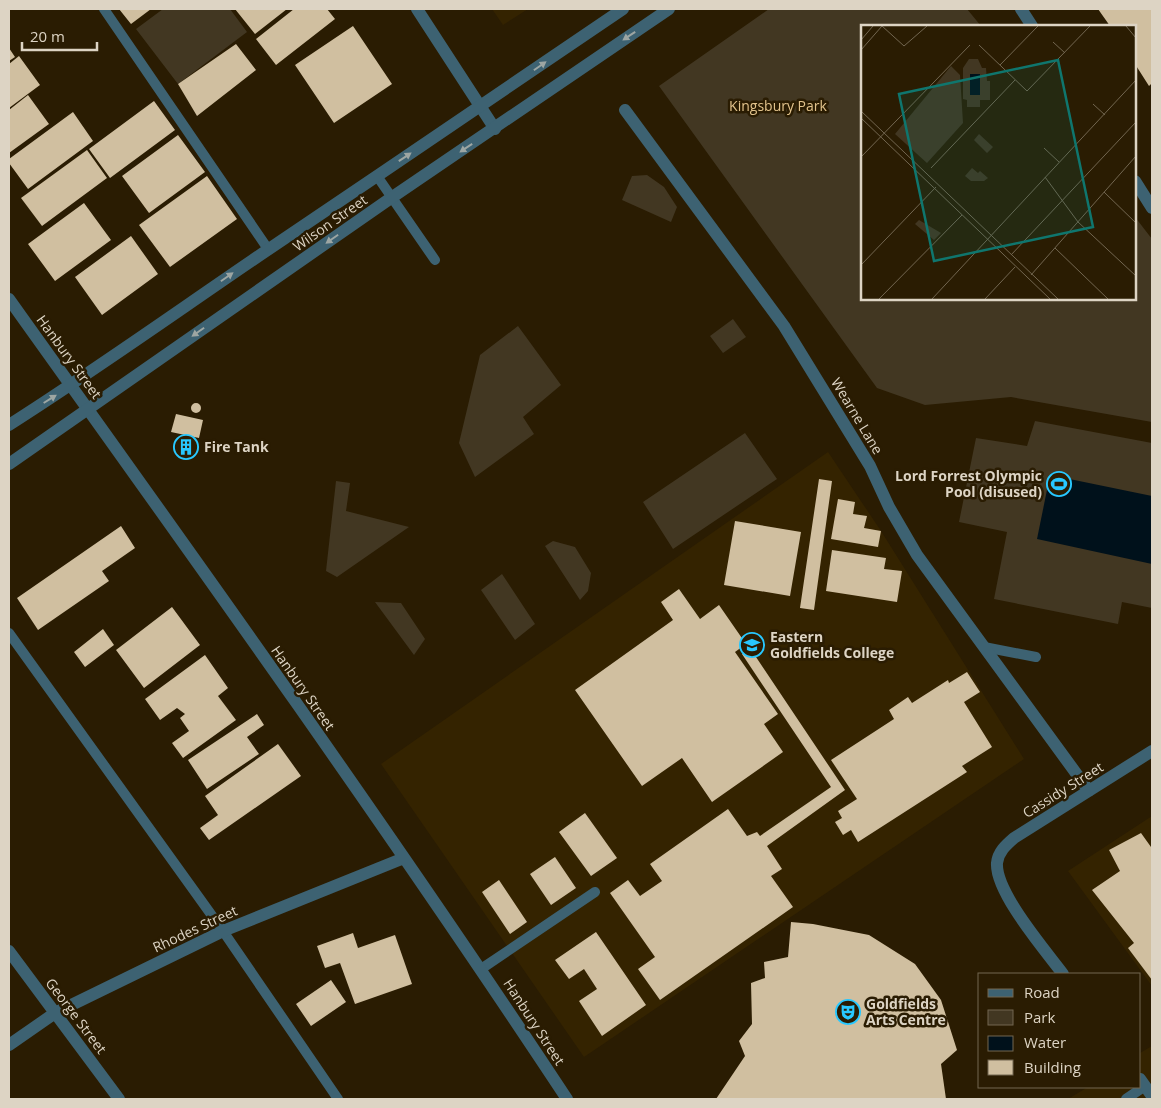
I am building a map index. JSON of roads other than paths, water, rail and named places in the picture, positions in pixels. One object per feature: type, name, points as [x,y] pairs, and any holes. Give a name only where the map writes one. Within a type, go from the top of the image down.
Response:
[{"type":"street","points":[[417,9],[495,129]]},
{"type":"street","name":"Wilson Street","points":[[9,425],[481,107],[622,9]]},
{"type":"street","name":"Wilson Street","points":[[9,464],[392,198],[670,9]]},
{"type":"street","points":[[1021,9],[1031,25]]},
{"type":"street","name":"Wearne Lane","points":[[625,110],[784,326],[866,458],[889,507],[916,555],[1089,792]]},
{"type":"street","points":[[1136,183],[1152,208]]},
{"type":"street","name":"Hanbury Street","points":[[9,299],[134,473],[404,858],[481,969],[567,1099]]},
{"type":"street","name":"Cassidy Street","points":[[1062,973],[1024,921],[1003,888],[998,871],[998,861],[1005,847],[1014,838],[1152,752]]},
{"type":"street","name":"Rhodes Street","points":[[9,1045],[54,1013],[223,931],[404,858]]},
{"type":"street","name":"George Street","points":[[9,951],[119,1099]]},
{"type":"lane","points":[[104,9],[268,249]]},
{"type":"lane","points":[[377,176],[435,260]]},
{"type":"lane","points":[[9,633],[223,931],[338,1099]]},
{"type":"lane","points":[[984,647],[1036,657]]},
{"type":"lane","points":[[481,969],[595,892]]},
{"type":"lane","points":[[1126,1099],[1146,1087]]},
{"type":"water","points":[[1050,475],[1152,496],[1152,564],[1037,539]]},
{"type":"place","name":"Fire Tank","points":[[186,447]]},
{"type":"place","name":"Lord Forrest Olympic Pool (disused)","points":[[1059,484]]},
{"type":"place","name":"Eastern Goldfields College","points":[[752,645]]},
{"type":"place","name":"Goldfields Arts Centre","points":[[848,1012]]},
{"type":"park label","name":"Kingsbury Park","points":[[778,106]]}]
